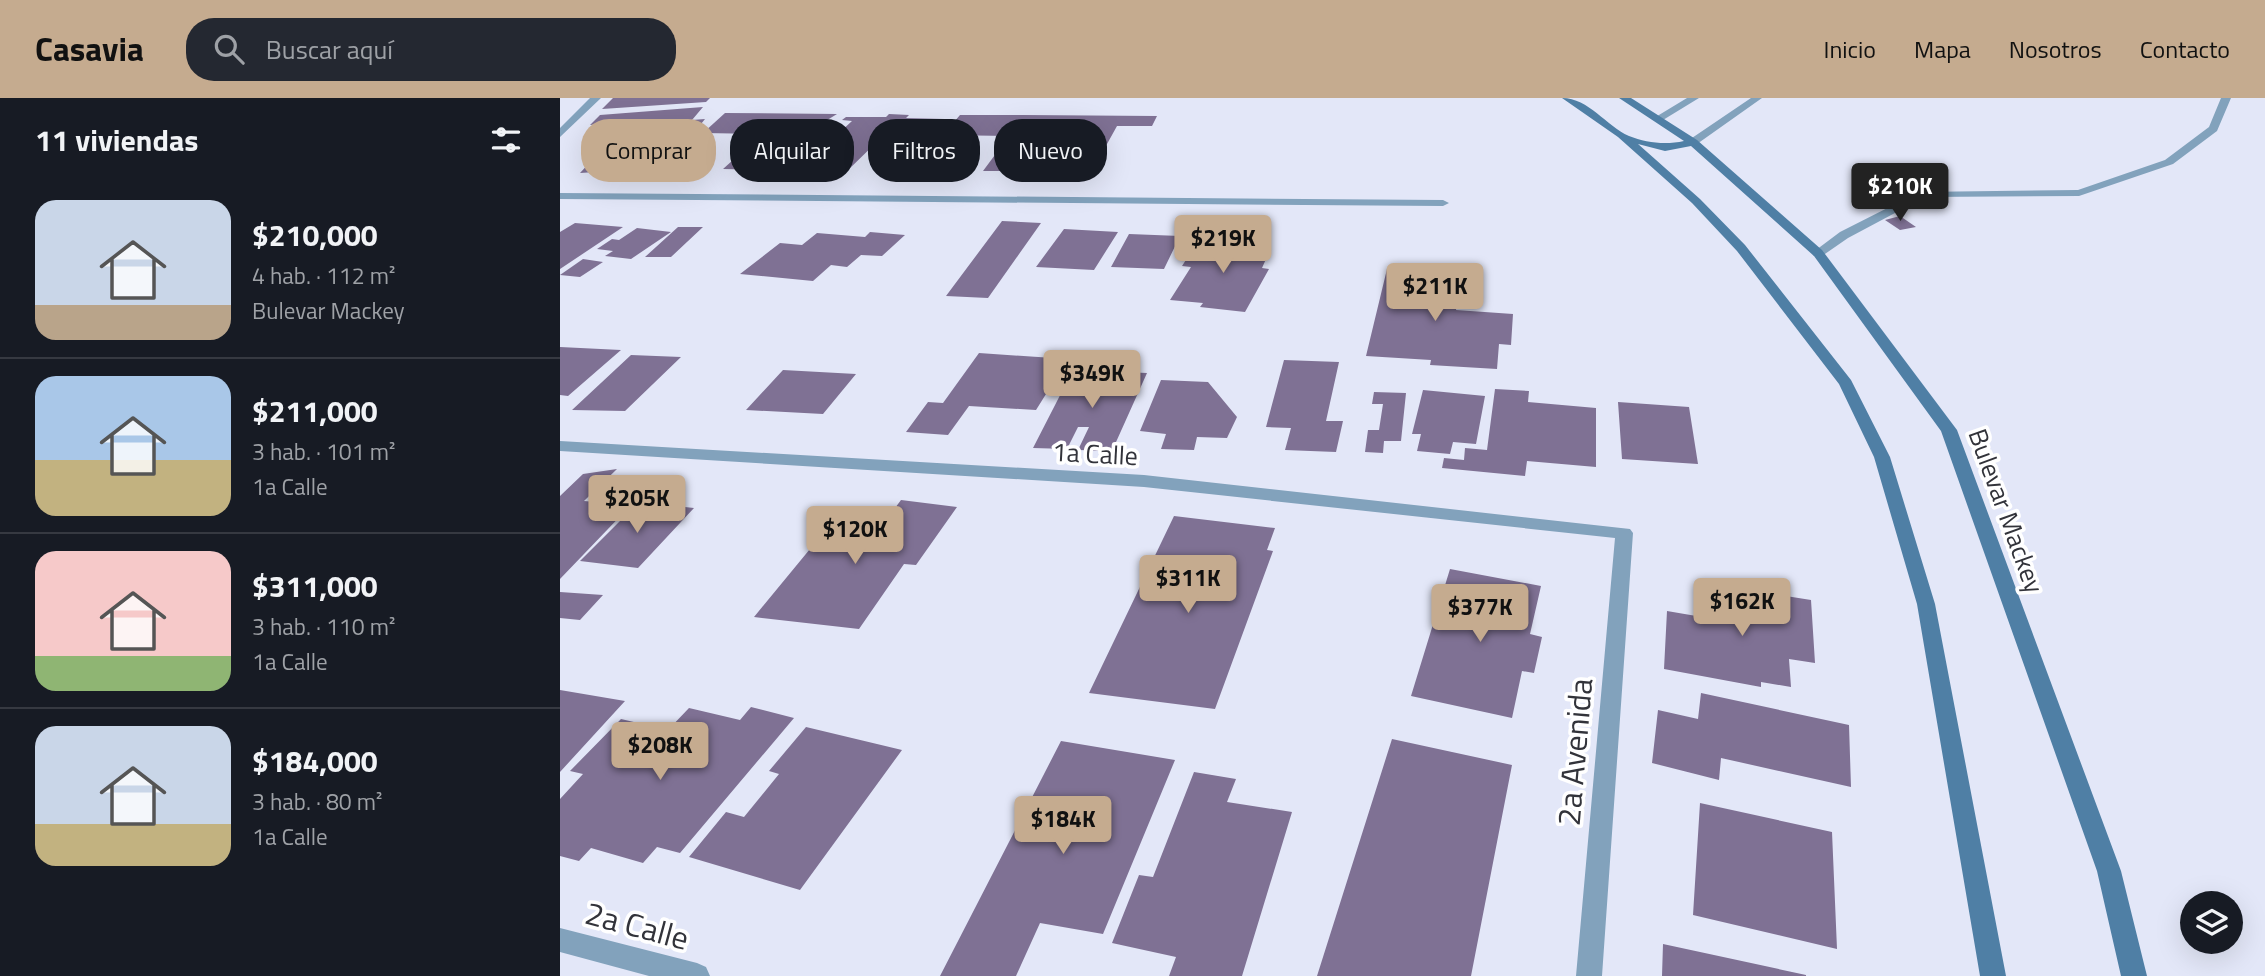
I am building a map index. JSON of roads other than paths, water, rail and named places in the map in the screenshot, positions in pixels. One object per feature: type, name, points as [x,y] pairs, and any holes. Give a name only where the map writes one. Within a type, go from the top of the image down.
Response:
[{"type":"main road","points":[[1567,98],[1644,148],[1741,248],[1846,383],[1882,457],[1926,604],[1993,976]]},
{"type":"main road","name":"Bulevar Mackey","points":[[1624,98],[1693,142],[1818,253],[1948,429],[2109,872],[2134,976]]},
{"type":"main road","points":[[1644,148],[1644,136],[1658,118]]},
{"type":"main road","points":[[1644,148],[1665,148],[1693,142]]},
{"type":"street","points":[[560,134],[596,98]]},
{"type":"street","points":[[1658,118],[1694,98]]},
{"type":"street","points":[[1693,142],[1757,98]]},
{"type":"street","points":[[1818,253],[1844,235],[1923,194],[2079,193],[2169,162],[2213,129],[2226,98]]},
{"type":"street","points":[[560,195],[1443,203]]},
{"type":"street","name":"1a Calle","points":[[560,446],[1144,481],[1624,534]]},
{"type":"street","name":"2a Avenida","points":[[1589,976],[1624,534]]},
{"type":"street","name":"2a Calle","points":[[560,940],[697,976]]}]
